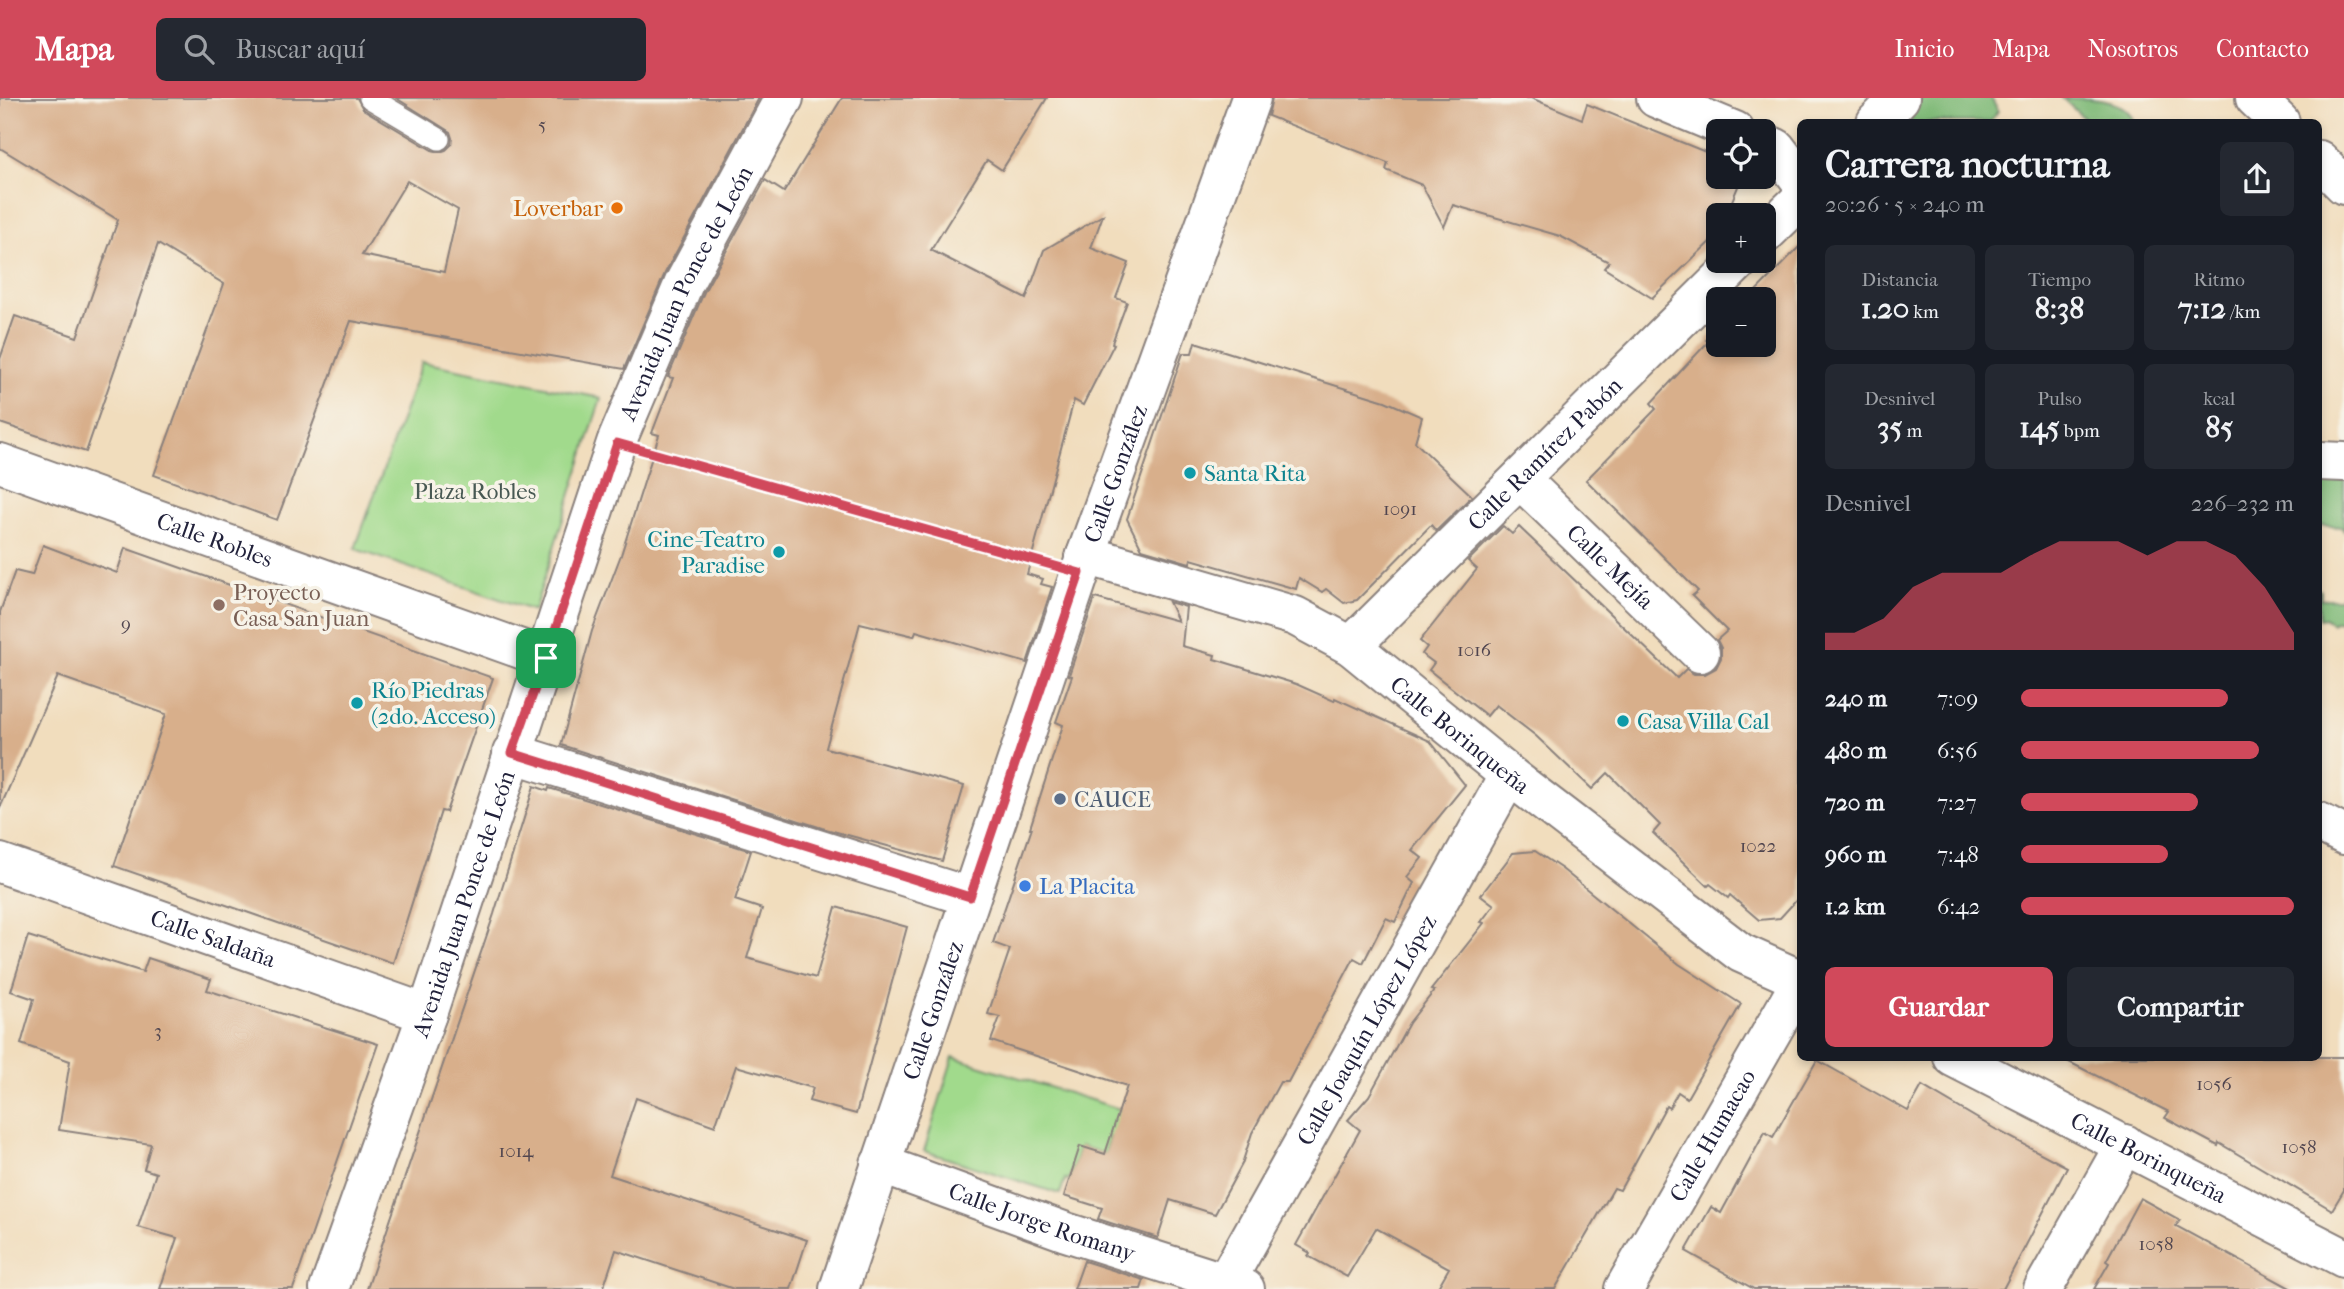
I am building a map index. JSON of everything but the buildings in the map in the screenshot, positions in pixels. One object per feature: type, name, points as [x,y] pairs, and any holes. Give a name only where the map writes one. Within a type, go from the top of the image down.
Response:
[{"type":"street","name":"Avenida Juan Ponce de León","points":[[328,1289],[426,1014],[617,443],[684,283],[784,98]]},
{"type":"street","name":"Calle González","points":[[839,1289],[1083,564],[1251,98]]},
{"type":"street","points":[[1656,98],[1706,119]]},
{"type":"street","points":[[1879,119],[1900,98]]},
{"type":"street","points":[[2255,98],[2277,119]]},
{"type":"street","points":[[1776,148],[1797,176]]},
{"type":"street","points":[[2322,163],[2344,185]]},
{"type":"street","points":[[1776,223],[1797,203]]},
{"type":"street","name":"Calle Ramírez Pabón","points":[[1351,646],[1727,273]]},
{"type":"street","points":[[2322,461],[2344,463]]},
{"type":"street","name":"Calle Robles","points":[[0,463],[546,658]]},
{"type":"street","name":"Calle Mejía","points":[[1520,479],[1700,653]]},
{"type":"street","name":"Calle Borinqueña","points":[[1083,564],[1295,616],[1351,646],[1509,775],[1741,953],[1797,979]]},
{"type":"street","points":[[512,753],[970,897]]},
{"type":"street","name":"Calle Joaquín López López","points":[[1235,1286],[1509,775]]},
{"type":"street","points":[[2322,824],[2344,835]]},
{"type":"street","name":"Calle Saldaña","points":[[0,863],[426,1014]]},
{"type":"street","name":"Calle Humacao","points":[[1624,1289],[1797,988]]},
{"type":"street","name":"Calle Borinqueña","points":[[1961,1061],[2344,1258]]},
{"type":"street","points":[[2043,1289],[2125,1144]]},
{"type":"street","name":"Calle Jorge Romany","points":[[880,1164],[1066,1232],[1235,1286]]},
{"type":"lane","points":[[370,98],[439,138]]},
{"type":"path","points":[[617,443],[1083,564]]},
{"type":"green space","points":[[1921,98],[1991,98],[1998,111],[1992,119],[1900,119]]},
{"type":"green space","points":[[2062,98],[2094,99],[2116,104],[2124,108],[2132,119],[2085,119]]},
{"type":"green space","name":"Plaza Robles","points":[[422,362],[601,398],[534,611],[355,549]]},
{"type":"green space","points":[[2322,469],[2344,469],[2344,531],[2341,527],[2322,525]]},
{"type":"green space","points":[[2344,591],[2344,622],[2331,624],[2322,618],[2322,599],[2341,599]]},
{"type":"green space","points":[[953,1057],[1139,1115],[1130,1144],[1110,1137],[1105,1154],[1080,1146],[1069,1180],[1065,1179],[1060,1194],[924,1151]]},
{"type":"place","name":"Loverbar","points":[[617,208]]},
{"type":"place","name":"Santa Rita","points":[[1190,473]]},
{"type":"place","name":"Cine-Teatro Paradise","points":[[779,552]]},
{"type":"place","name":"Proyecto Casa San Juan","points":[[219,605]]},
{"type":"place","name":"Río Piedras (2do. Acceso)","points":[[357,703]]},
{"type":"place","name":"Casa Villa Cal","points":[[1623,721]]},
{"type":"place","name":"CAUCE","points":[[1060,799]]},
{"type":"place","name":"La Placita","points":[[1025,886]]},
{"type":"route","points":[[617,443],[1080,573],[970,897],[512,753],[546,658],[617,443]]}]
